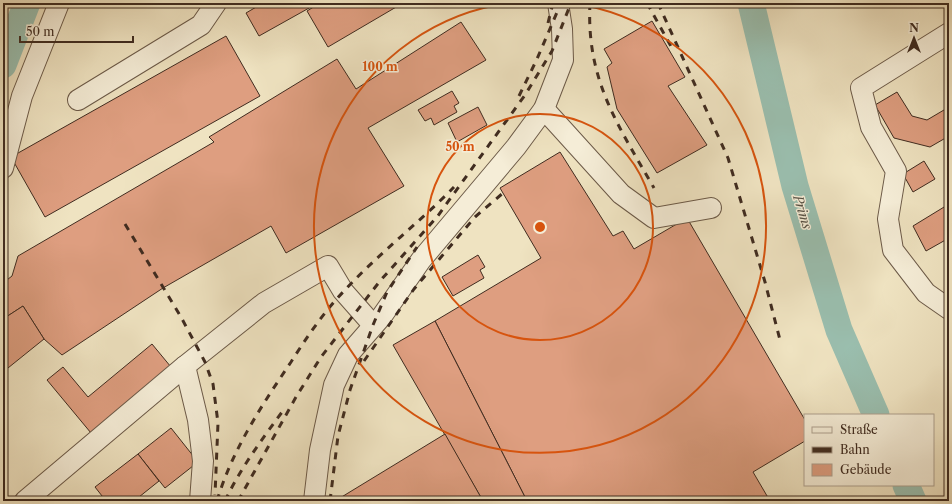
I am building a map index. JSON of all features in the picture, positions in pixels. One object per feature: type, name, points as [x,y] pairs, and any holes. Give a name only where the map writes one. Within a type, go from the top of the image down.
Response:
[{"type":"lane","points":[[3,168],[22,96],[59,3]]},
{"type":"lane","points":[[314,501],[320,450],[334,385],[348,356],[382,316],[421,260],[516,147],[544,109],[563,60],[562,29],[558,3]]},
{"type":"lane","points":[[78,100],[201,26],[214,4]]},
{"type":"lane","points":[[949,32],[861,88],[871,127],[896,171],[888,219],[893,250],[926,293],[949,309]]},
{"type":"lane","points":[[544,109],[621,194],[654,218],[710,208]]},
{"type":"lane","points":[[25,501],[185,366],[264,304],[328,266],[343,291],[373,325]]},
{"type":"lane","points":[[185,366],[198,420],[203,460],[200,501]]},
{"type":"building","points":[[263,3],[318,3],[259,36],[246,13]]},
{"type":"building","points":[[320,3],[403,3],[328,47],[307,11]]},
{"type":"building","points":[[652,21],[685,77],[668,86],[707,145],[657,173],[617,109],[607,67],[612,63],[604,49]]},
{"type":"building","points":[[461,22],[486,60],[368,128],[404,186],[286,253],[271,226],[163,288],[62,355],[44,339],[23,306],[3,319],[3,283],[12,276],[18,256],[214,142],[209,137],[337,59],[356,89]]},
{"type":"building","points":[[226,36],[260,96],[45,217],[11,157]]},
{"type":"building","points":[[452,91],[459,103],[454,106],[457,112],[434,125],[431,118],[425,121],[418,110]]},
{"type":"building","points":[[897,92],[912,116],[927,120],[949,107],[949,136],[930,147],[894,138],[875,105]]},
{"type":"building","points":[[478,107],[487,125],[457,142],[448,123]]},
{"type":"building","points":[[560,152],[613,236],[623,231],[634,249],[687,218],[804,418],[804,442],[753,472],[770,501],[527,501],[435,321],[541,258],[500,188]]},
{"type":"building","points":[[924,161],[935,179],[913,192],[903,174]]},
{"type":"building","points":[[949,204],[949,238],[926,251],[913,226]]},
{"type":"building","points":[[478,255],[485,267],[480,270],[484,278],[453,296],[442,277]]},
{"type":"building","points":[[23,306],[44,339],[3,372],[3,319]]},
{"type":"building","points":[[435,321],[527,501],[483,501],[393,345]]},
{"type":"building","points":[[152,344],[171,367],[91,433],[47,380],[63,367],[88,397]]},
{"type":"building","points":[[171,428],[198,462],[165,488],[138,454]]},
{"type":"building","points":[[445,434],[483,501],[335,501]]},
{"type":"building","points":[[138,454],[159,481],[134,501],[106,501],[95,487]]},
{"type":"waterway","points":[[3,65],[27,3]]},
{"type":"waterway","name":"Prims","points":[[751,3],[795,186],[839,330],[876,414]]},
{"type":"waterway","name":"Prims","points":[[906,486],[913,501]]},
{"type":"railway","points":[[548,23],[553,3]]},
{"type":"railway","points":[[519,96],[561,3]]},
{"type":"railway","points":[[238,501],[296,397],[321,357],[380,281],[437,217],[525,95],[552,51],[571,3]]},
{"type":"railway","points":[[590,3],[590,30],[593,56],[599,79],[617,122],[654,188]]},
{"type":"railway","points":[[647,3],[673,50]]},
{"type":"railway","points":[[658,3],[728,158],[765,282],[780,340]]},
{"type":"railway","points":[[217,501],[223,482],[239,446],[259,411],[309,334],[336,299],[357,277],[454,187]]},
{"type":"railway","points":[[364,361],[414,289],[475,217],[503,193]]},
{"type":"railway","points":[[125,224],[181,317],[205,362],[213,384],[218,423],[215,495]]},
{"type":"railway","points":[[330,501],[338,436],[350,390],[373,325],[387,292],[417,247]]},
{"type":"railway","points":[[225,501],[245,465],[285,408]]}]
